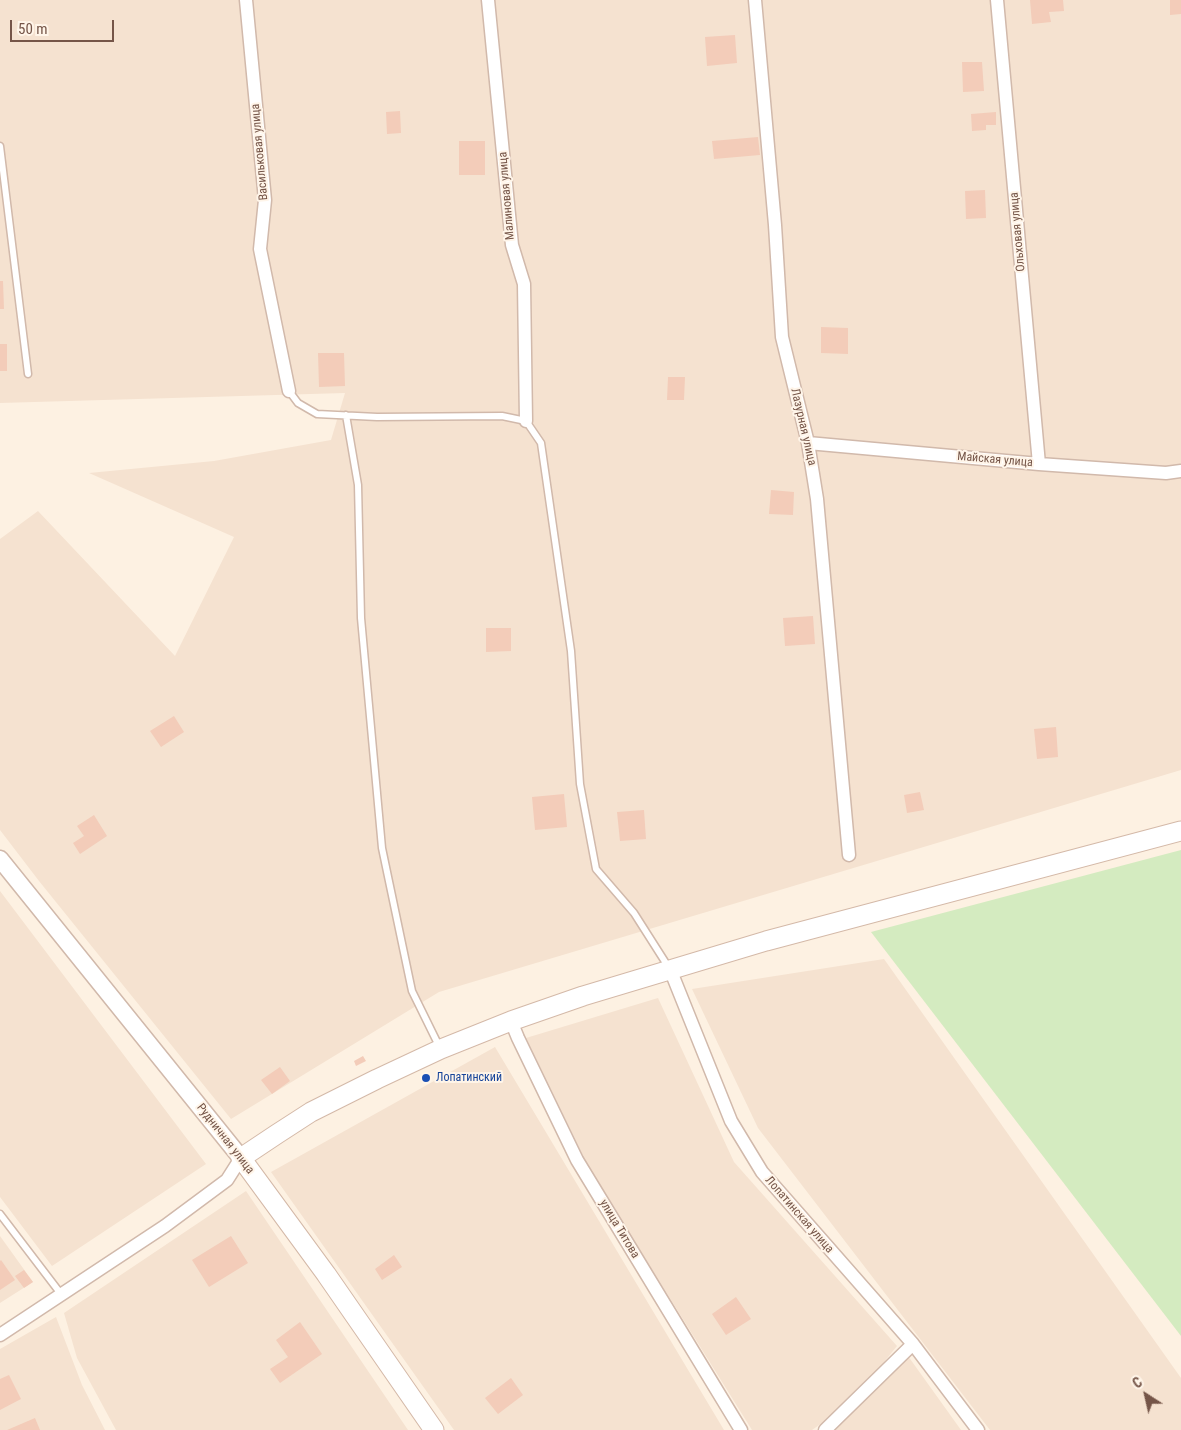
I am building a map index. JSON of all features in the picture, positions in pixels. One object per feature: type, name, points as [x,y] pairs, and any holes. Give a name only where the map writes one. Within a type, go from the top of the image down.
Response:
[{"type":"main road","points":[[241,1158],[312,1112],[377,1079],[441,1049],[583,996],[766,941],[1181,831]]},
{"type":"main road","name":"Рудничная улица","points":[[241,1158],[326,1274],[434,1430]]},
{"type":"street","name":"Васильковая улица","points":[[246,0],[265,200],[260,249],[289,391]]},
{"type":"street","name":"Малиновая улица","points":[[488,0],[512,245],[524,284],[526,421]]},
{"type":"street","name":"Лазурная улица","points":[[755,0],[775,225],[782,337],[808,443],[817,499],[849,856]]},
{"type":"street","name":"Ольховая улица","points":[[997,0],[1039,464]]},
{"type":"street","name":"Майская улица","points":[[808,443],[1039,464],[1166,473],[1181,471]]},
{"type":"street","name":"Рудничная улица","points":[[0,859],[241,1158]]},
{"type":"street","name":"Лопатинская улица","points":[[670,970],[731,1121],[762,1172],[913,1344],[978,1430]]},
{"type":"street","name":"улица Титова","points":[[511,1022],[577,1160],[741,1430]]},
{"type":"street","points":[[0,1335],[165,1226],[227,1180],[241,1158]]},
{"type":"street","points":[[825,1430],[913,1344]]},
{"type":"lane","points":[[0,146],[28,374]]},
{"type":"lane","points":[[289,391],[298,403],[317,414],[377,417],[502,416],[526,421],[541,443],[571,651],[580,784],[596,869],[634,913],[670,970]]},
{"type":"lane","points":[[346,415],[358,485],[361,618],[382,848],[412,991],[441,1049]]},
{"type":"lane","points":[[0,1214],[61,1294]]},
{"type":"shaded area","points":[[0,0],[1181,0],[1181,770],[439,992],[231,1119],[0,830],[0,539],[38,511],[175,656],[234,537],[89,473],[214,461],[331,440],[345,393],[0,403]]},
{"type":"shaded area","points":[[0,891],[206,1164],[52,1266],[0,1197]]},
{"type":"shaded area","points":[[884,959],[1181,1378],[1181,1430],[990,1430],[758,1128],[692,989]]},
{"type":"shaded area","points":[[658,998],[734,1162],[897,1346],[875,1373],[832,1416],[812,1430],[752,1430],[590,1170],[526,1038]]},
{"type":"shaded area","points":[[495,1047],[724,1430],[454,1430],[271,1172]]},
{"type":"shaded area","points":[[246,1191],[408,1430],[116,1430],[77,1358],[64,1313]]},
{"type":"shaded area","points":[[0,1236],[33,1282],[0,1303]]},
{"type":"shaded area","points":[[56,1317],[82,1385],[105,1430],[0,1430],[0,1349]]},
{"type":"shaded area","points":[[908,1356],[961,1430],[829,1430]]},
{"type":"green space","points":[[1181,850],[1181,1336],[871,932]]},
{"type":"building","points":[[1030,0],[1063,0],[1064,11],[1049,12],[1051,22],[1032,24]]},
{"type":"building","points":[[1170,0],[1181,0],[1181,14],[1170,15]]},
{"type":"building","points":[[735,35],[737,63],[707,66],[705,37]]},
{"type":"building","points":[[962,62],[982,62],[984,91],[963,92]]},
{"type":"building","points":[[400,111],[401,133],[387,134],[386,112]]},
{"type":"building","points":[[996,112],[996,125],[986,125],[986,130],[972,131],[971,114]]},
{"type":"building","points":[[758,137],[760,155],[714,159],[712,141]]},
{"type":"building","points":[[459,141],[485,141],[485,175],[459,175]]},
{"type":"building","points":[[985,190],[986,218],[966,219],[965,191]]},
{"type":"building","points":[[0,281],[3,281],[4,309],[0,309]]},
{"type":"building","points":[[821,327],[848,328],[848,354],[821,353]]},
{"type":"building","points":[[0,344],[7,344],[7,371],[0,371]]},
{"type":"building","points":[[318,353],[344,353],[345,386],[319,387]]},
{"type":"building","points":[[668,377],[685,377],[684,400],[667,400]]},
{"type":"building","points":[[771,490],[794,492],[793,515],[769,514]]},
{"type":"building","points":[[813,616],[815,644],[785,646],[783,618]]},
{"type":"building","points":[[486,628],[511,628],[511,651],[486,652]]},
{"type":"building","points":[[174,716],[184,732],[161,747],[150,731]]},
{"type":"building","points":[[1056,727],[1058,757],[1037,759],[1034,729]]},
{"type":"building","points":[[920,792],[924,810],[907,813],[904,795]]},
{"type":"building","points":[[564,794],[567,827],[535,830],[532,797]]},
{"type":"building","points":[[644,810],[646,839],[620,841],[617,812]]},
{"type":"building","points":[[94,815],[107,836],[80,854],[73,843],[84,836],[77,826]]},
{"type":"building","points":[[363,1056],[366,1061],[356,1066],[354,1061]]},
{"type":"building","points":[[280,1067],[290,1081],[272,1094],[261,1080]]},
{"type":"building","points":[[430,1074],[431,1078],[422,1082],[420,1078]]},
{"type":"building","points":[[231,1236],[248,1263],[209,1287],[192,1260]]},
{"type":"building","points":[[394,1255],[402,1267],[382,1280],[375,1269]]},
{"type":"building","points":[[0,1261],[15,1280],[0,1290]]},
{"type":"building","points":[[24,1270],[33,1282],[24,1288],[15,1276]]},
{"type":"building","points":[[736,1297],[751,1319],[726,1335],[712,1314]]},
{"type":"building","points":[[300,1322],[322,1354],[280,1383],[270,1369],[288,1357],[276,1340]]},
{"type":"building","points":[[9,1375],[21,1399],[0,1410],[0,1379]]},
{"type":"building","points":[[511,1378],[523,1395],[498,1414],[485,1398]]},
{"type":"building","points":[[35,1418],[40,1430],[7,1430]]},
{"type":"place","name":"Лопатинский","points":[[426,1078]]}]
